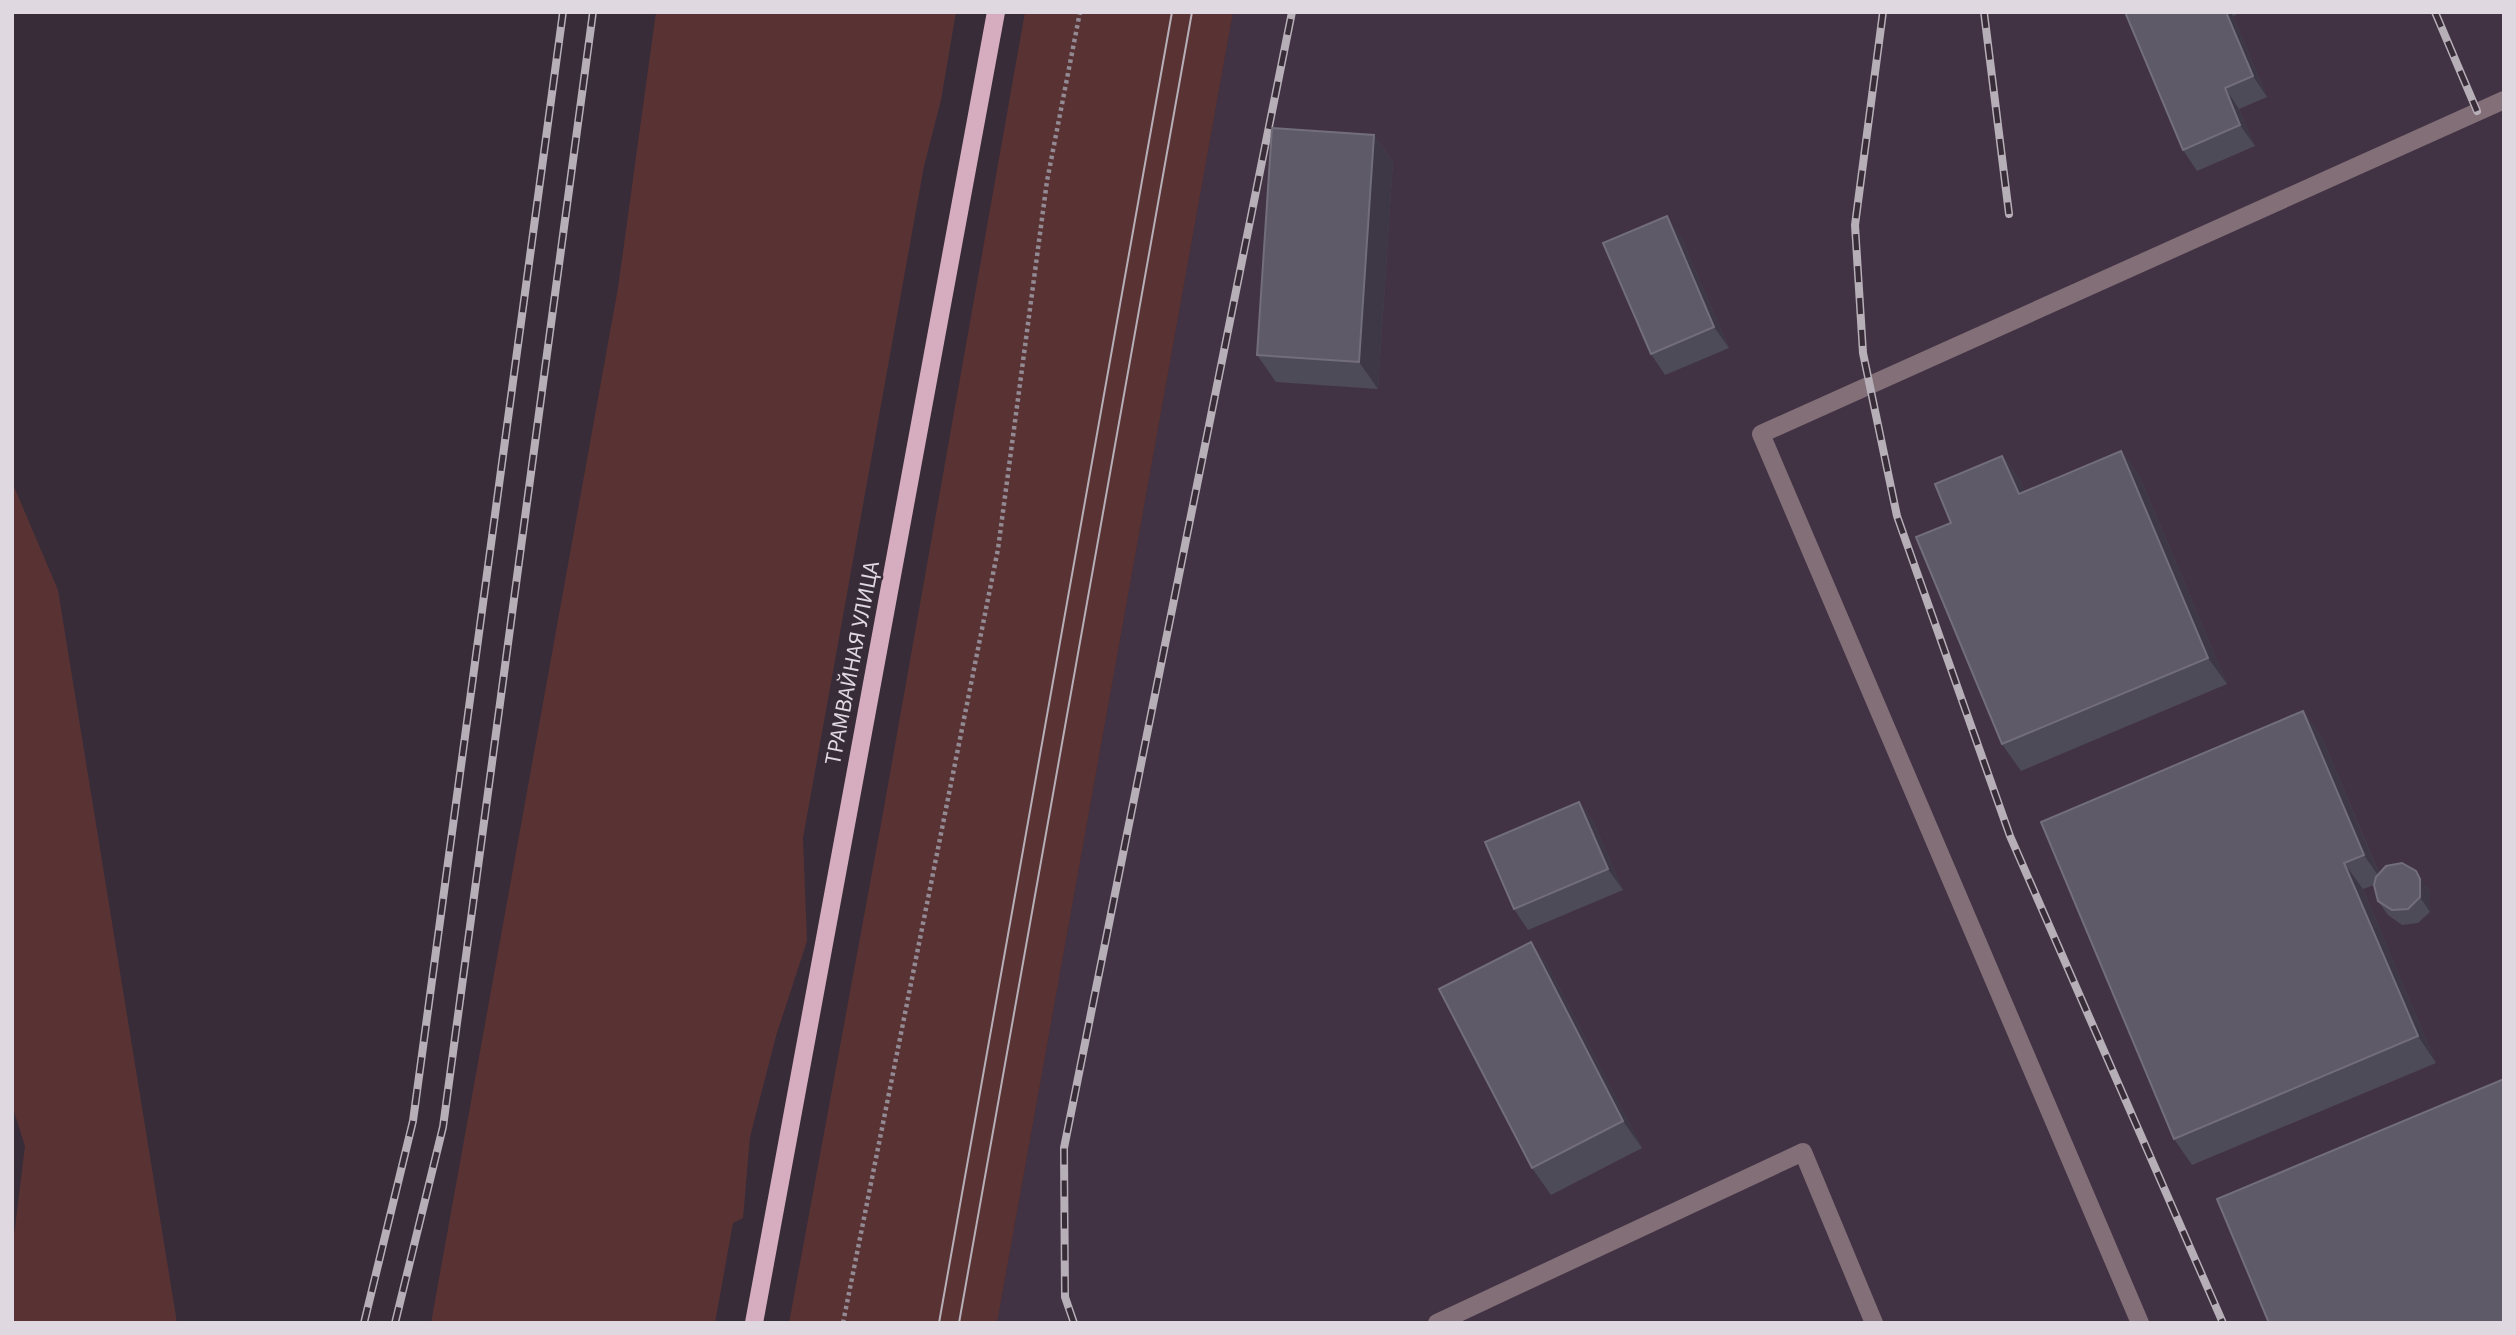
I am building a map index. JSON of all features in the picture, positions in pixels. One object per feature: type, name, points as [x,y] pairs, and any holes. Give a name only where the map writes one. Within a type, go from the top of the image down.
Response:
[{"type":"main road","name":"ТРАМВАЙНАЯ УЛИЦА","points":[[754,1323],[996,12]]},
{"type":"street","points":[[2140,1323],[1762,434],[2504,100]]},
{"type":"street","points":[[1437,1323],[1803,1152],[1874,1323]]},
{"type":"path","points":[[843,1323],[998,549],[1047,181],[1080,12]]},
{"type":"shaded area","points":[[656,12],[956,12],[941,100],[924,166],[803,838],[807,941],[776,1036],[750,1137],[743,1218],[733,1223],[715,1323],[431,1323],[618,288]]},
{"type":"shaded area","points":[[1025,12],[1233,12],[997,1323],[789,1323],[883,813]]},
{"type":"shaded area","points":[[1233,12],[2504,12],[2504,1323],[997,1323]]},
{"type":"shaded area","points":[[12,482],[58,590],[177,1323],[12,1323],[12,1252],[25,1146],[12,1105]]},
{"type":"building","points":[[2125,12],[2226,12],[2253,76],[2225,88],[2240,125],[2183,150]]},
{"type":"building","points":[[1272,128],[1374,135],[1359,362],[1257,355]]},
{"type":"building","points":[[1667,216],[1714,327],[1651,354],[1603,243]]},
{"type":"building","points":[[2121,451],[2208,658],[2002,744],[1916,537],[1951,523],[1935,484],[2002,456],[2019,494]]},
{"type":"building","points":[[2303,711],[2364,855],[2344,863],[2418,1036],[2174,1139],[2041,822]]},
{"type":"building","points":[[1579,802],[1608,869],[1514,909],[1485,842]]},
{"type":"building","points":[[2402,863],[2416,871],[2420,879],[2420,897],[2408,909],[2392,910],[2378,901],[2374,885],[2376,877],[2386,866]]},
{"type":"building","points":[[1531,942],[1623,1121],[1532,1168],[1439,989]]},
{"type":"building","points":[[2504,1079],[2504,1323],[2269,1323],[2217,1199]]},
{"type":"tram line","points":[[939,1323],[1172,12]]},
{"type":"tram line","points":[[959,1323],[1192,12]]},
{"type":"railway","points":[[364,1323],[413,1121],[563,12]]},
{"type":"railway","points":[[395,1323],[443,1127],[593,12]]},
{"type":"railway","points":[[1074,1323],[1065,1297],[1064,1148],[1292,12]]},
{"type":"railway","points":[[1883,12],[1855,225],[1863,353],[1897,516],[2010,836],[2223,1323]]},
{"type":"railway","points":[[1984,12],[2009,214]]},
{"type":"railway","points":[[2435,12],[2477,111]]}]
